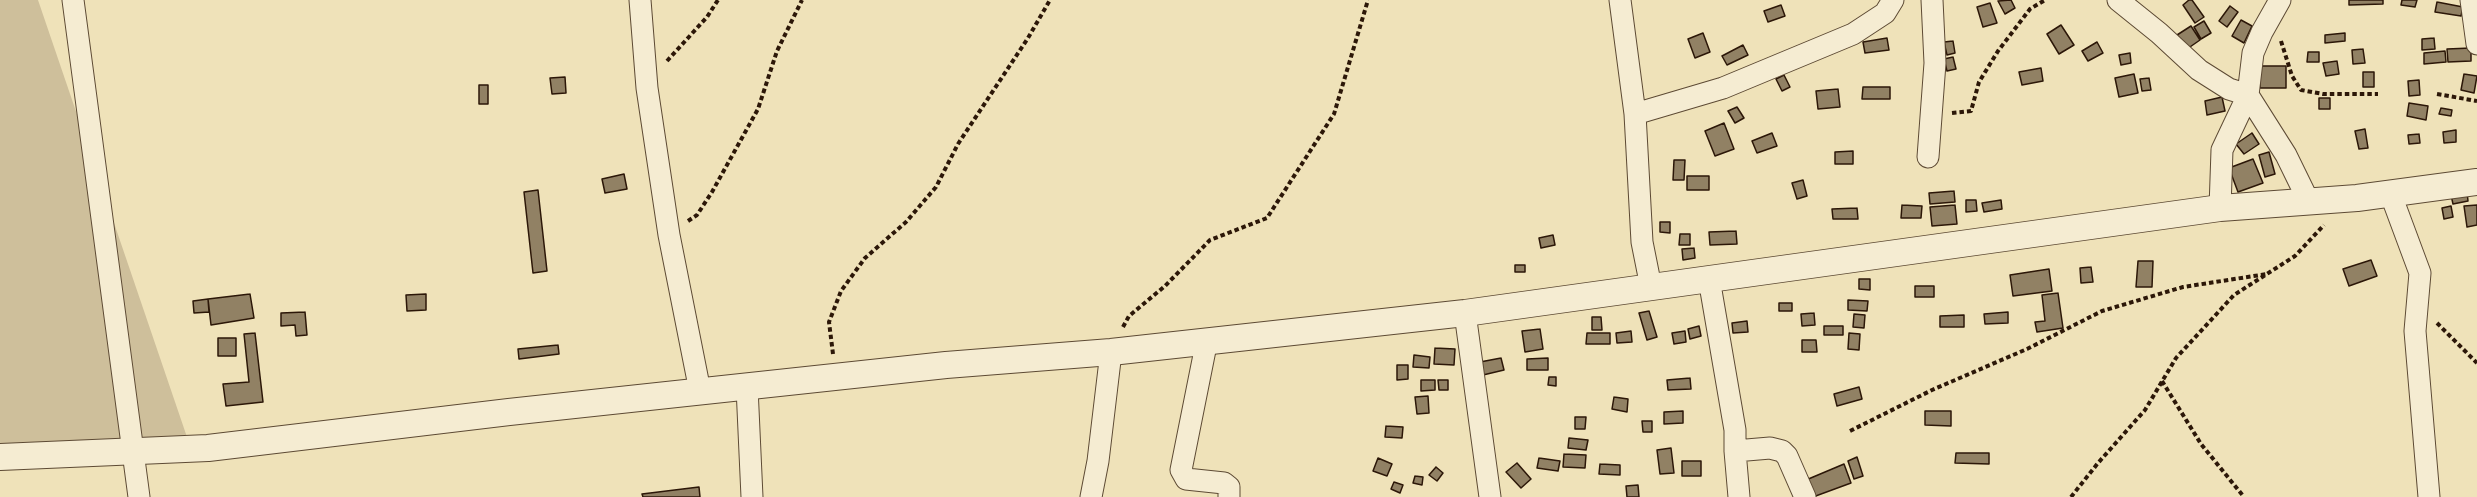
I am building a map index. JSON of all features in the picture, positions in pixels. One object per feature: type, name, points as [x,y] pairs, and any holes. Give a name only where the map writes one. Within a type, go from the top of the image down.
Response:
[{"type":"street","points":[[73,0],[139,497]]},
{"type":"street","points":[[640,0],[647,88],[669,235],[700,391]]},
{"type":"street","points":[[1620,0],[1635,114],[1642,242],[1651,287]]},
{"type":"street","points":[[1635,114],[1723,88],[1853,34],[1885,13],[1893,0]]},
{"type":"street","points":[[1928,157],[1935,46],[1932,0]]},
{"type":"street","points":[[2118,0],[2159,33],[2199,70],[2222,86],[2248,95],[2286,155],[2308,200]]},
{"type":"street","points":[[2471,0],[2477,44]]},
{"type":"street","points":[[2220,208],[2222,150],[2248,95],[2253,53],[2278,2]]},
{"type":"street","points":[[0,457],[208,448],[270,442],[700,391],[946,365],[1111,352],[1465,313],[2220,208],[2391,195],[2477,182]]},
{"type":"street","points":[[2391,195],[2420,273],[2415,331],[2429,497]]},
{"type":"street","points":[[1709,279],[1735,430],[1739,497]]},
{"type":"street","points":[[1465,313],[1490,497]]},
{"type":"street","points":[[1207,340],[1181,470],[1186,479],[1224,483],[1231,492],[1230,497]]},
{"type":"street","points":[[1091,497],[1098,461],[1111,352]]},
{"type":"street","points":[[747,387],[757,493]]},
{"type":"street","points":[[1735,451],[1770,448],[1782,451],[1787,456],[1805,497]]},
{"type":"path","points":[[647,88],[676,49],[707,17],[718,0]]},
{"type":"path","points":[[669,235],[697,215],[712,192],[758,109],[777,51],[802,0]]},
{"type":"path","points":[[837,378],[829,322],[841,291],[865,258],[906,222],[936,188],[958,144],[1028,38],[1050,0]]},
{"type":"path","points":[[1111,352],[1129,315],[1165,286],[1210,240],[1267,218],[1334,114],[1368,0]]},
{"type":"path","points":[[1931,113],[1971,111],[1979,82],[1998,51],[2030,9],[2045,0]]},
{"type":"path","points":[[2278,2],[2279,36],[2292,76],[2301,90],[2323,94],[2378,94]]},
{"type":"path","points":[[2437,94],[2477,101]]},
{"type":"path","points":[[2072,497],[2098,463],[2145,410],[2176,358],[2234,295],[2295,256],[2326,223]]},
{"type":"path","points":[[1850,430],[1932,390],[2027,349],[2102,311],[2183,287],[2267,274]]},
{"type":"path","points":[[2418,304],[2477,363]]},
{"type":"path","points":[[2162,381],[2201,444],[2244,497]]},
{"type":"shaded area","points":[[0,0],[38,0],[188,440],[0,452]]},
{"type":"building","points":[[2011,0],[2015,8],[2005,14],[1998,1]]},
{"type":"building","points":[[2192,0],[2204,17],[2195,23],[2183,5]]},
{"type":"building","points":[[2349,0],[2383,0],[2383,4],[2349,5]]},
{"type":"building","points":[[2402,0],[2417,0],[2415,7],[2401,5]]},
{"type":"building","points":[[2437,2],[2463,7],[2461,16],[2435,12]]},
{"type":"building","points":[[1990,3],[1997,23],[1983,27],[1977,7]]},
{"type":"building","points":[[1781,5],[1785,16],[1768,22],[1764,11]]},
{"type":"building","points":[[2230,6],[2238,12],[2227,27],[2219,21]]},
{"type":"building","points":[[2241,20],[2252,26],[2244,43],[2232,36]]},
{"type":"building","points":[[2204,21],[2211,33],[2201,39],[2194,27]]},
{"type":"building","points":[[2061,25],[2074,45],[2059,54],[2047,34]]},
{"type":"building","points":[[2191,26],[2200,40],[2187,49],[2177,35]]},
{"type":"building","points":[[1703,33],[1710,52],[1695,58],[1688,39]]},
{"type":"building","points":[[2345,33],[2345,41],[2325,43],[2325,35]]},
{"type":"building","points":[[1887,38],[1889,50],[1865,53],[1863,42]]},
{"type":"building","points":[[2434,38],[2435,49],[2422,50],[2422,39]]},
{"type":"building","points":[[1953,41],[1955,53],[1947,55],[1944,42]]},
{"type":"building","points":[[2097,42],[2103,53],[2088,61],[2082,51]]},
{"type":"building","points":[[1743,45],[1748,55],[1727,65],[1722,56]]},
{"type":"building","points":[[2471,48],[2471,61],[2448,62],[2447,49]]},
{"type":"building","points":[[2363,49],[2365,63],[2353,64],[2352,50]]},
{"type":"building","points":[[2445,51],[2446,62],[2424,64],[2424,53]]},
{"type":"building","points":[[2308,52],[2319,52],[2319,62],[2307,62]]},
{"type":"building","points":[[2130,53],[2131,63],[2121,65],[2119,55]]},
{"type":"building","points":[[1953,57],[1956,69],[1947,71],[1944,59]]},
{"type":"building","points":[[2337,61],[2339,74],[2326,76],[2323,63]]},
{"type":"building","points":[[2259,66],[2286,66],[2286,88],[2260,88]]},
{"type":"building","points":[[2041,68],[2043,81],[2022,85],[2019,72]]},
{"type":"building","points":[[2363,72],[2374,72],[2374,87],[2363,87]]},
{"type":"building","points":[[2134,74],[2138,93],[2119,97],[2115,78]]},
{"type":"building","points":[[2464,74],[2477,76],[2474,93],[2461,90]]},
{"type":"building","points":[[1784,75],[1790,87],[1782,91],[1776,79]]},
{"type":"building","points":[[565,77],[566,93],[552,94],[550,78]]},
{"type":"building","points":[[2149,78],[2151,90],[2142,91],[2140,79]]},
{"type":"building","points":[[2419,80],[2420,95],[2409,96],[2408,81]]},
{"type":"building","points":[[479,85],[488,85],[488,104],[479,104]]},
{"type":"building","points":[[1863,87],[1890,87],[1890,99],[1862,99]]},
{"type":"building","points":[[1838,89],[1840,107],[1818,109],[1816,91]]},
{"type":"building","points":[[2222,97],[2225,111],[2207,115],[2205,101]]},
{"type":"building","points":[[2319,98],[2330,98],[2330,109],[2319,109]]},
{"type":"building","points":[[2409,103],[2428,106],[2426,120],[2407,116]]},
{"type":"building","points":[[1737,107],[1744,118],[1735,123],[1728,111]]},
{"type":"building","points":[[2441,108],[2452,110],[2451,116],[2439,114]]},
{"type":"building","points":[[1724,123],[1734,149],[1715,156],[1705,131]]},
{"type":"building","points":[[2365,129],[2368,148],[2359,149],[2355,131]]},
{"type":"building","points":[[2456,130],[2456,142],[2444,143],[2443,132]]},
{"type":"building","points":[[1772,133],[1777,146],[1757,153],[1752,141]]},
{"type":"building","points":[[2252,133],[2259,144],[2244,154],[2236,144]]},
{"type":"building","points":[[2419,134],[2420,143],[2409,144],[2408,135]]},
{"type":"building","points":[[1853,151],[1853,164],[1835,164],[1835,152]]},
{"type":"building","points":[[2269,152],[2275,174],[2265,177],[2259,155]]},
{"type":"building","points":[[2253,159],[2263,183],[2238,192],[2229,168]]},
{"type":"building","points":[[1674,160],[1685,160],[1684,180],[1673,180]]},
{"type":"building","points":[[624,174],[627,189],[605,193],[602,179]]},
{"type":"building","points":[[1687,176],[1709,176],[1709,190],[1687,190]]},
{"type":"building","points":[[1803,180],[1807,196],[1797,199],[1792,183]]},
{"type":"building","points":[[538,190],[547,271],[533,273],[524,192]]},
{"type":"building","points":[[1954,191],[1955,202],[1930,204],[1929,193]]},
{"type":"building","points":[[2467,192],[2468,201],[2453,204],[2451,195]]},
{"type":"building","points":[[1966,200],[1976,200],[1977,211],[1966,212]]},
{"type":"building","points":[[2001,200],[2002,209],[1984,212],[1982,203]]},
{"type":"building","points":[[1902,205],[1922,206],[1921,218],[1901,218]]},
{"type":"building","points":[[1955,205],[1957,224],[1932,226],[1930,207]]},
{"type":"building","points":[[2477,205],[2477,225],[2467,227],[2464,206]]},
{"type":"building","points":[[2451,206],[2453,217],[2444,219],[2442,208]]},
{"type":"building","points":[[1857,208],[1858,219],[1833,219],[1832,209]]},
{"type":"building","points":[[1660,222],[1670,222],[1670,233],[1660,232]]},
{"type":"building","points":[[1736,231],[1737,244],[1710,245],[1709,232]]},
{"type":"building","points":[[1680,234],[1690,234],[1690,245],[1679,245]]},
{"type":"building","points":[[1553,235],[1555,245],[1541,248],[1539,238]]},
{"type":"building","points":[[1694,248],[1695,258],[1683,260],[1682,249]]},
{"type":"building","points":[[2371,260],[2377,276],[2349,286],[2343,269]]},
{"type":"building","points":[[2138,261],[2153,261],[2152,287],[2136,287]]},
{"type":"building","points":[[1515,265],[1525,265],[1525,272],[1515,272]]},
{"type":"building","points":[[2091,267],[2093,282],[2081,283],[2080,268]]},
{"type":"building","points":[[2049,269],[2052,291],[2013,296],[2010,275]]},
{"type":"building","points":[[1859,279],[1870,279],[1870,290],[1859,289]]},
{"type":"building","points":[[1915,286],[1934,286],[1934,297],[1915,297]]},
{"type":"building","points":[[2058,293],[2063,328],[2037,332],[2035,322],[2045,321],[2042,295]]},
{"type":"building","points":[[250,294],[254,318],[211,325],[208,299]]},
{"type":"building","points":[[426,294],[426,310],[407,311],[406,295]]},
{"type":"building","points":[[208,299],[209,312],[194,313],[193,301]]},
{"type":"building","points":[[1848,300],[1868,301],[1867,311],[1848,310]]},
{"type":"building","points":[[1779,303],[1792,303],[1792,311],[1779,311]]},
{"type":"building","points":[[1649,311],[1657,337],[1647,340],[1639,313]]},
{"type":"building","points":[[305,312],[307,335],[296,336],[295,325],[281,326],[281,313]]},
{"type":"building","points":[[2008,312],[2008,323],[1985,324],[1984,314]]},
{"type":"building","points":[[1814,313],[1815,325],[1802,326],[1801,314]]},
{"type":"building","points":[[1854,314],[1865,315],[1864,328],[1853,327]]},
{"type":"building","points":[[1964,315],[1964,327],[1940,327],[1940,316]]},
{"type":"building","points":[[1592,317],[1601,317],[1602,330],[1592,330]]},
{"type":"building","points":[[1747,321],[1748,332],[1733,333],[1732,323]]},
{"type":"building","points":[[1699,326],[1701,336],[1690,339],[1688,329]]},
{"type":"building","points":[[1824,326],[1843,326],[1843,335],[1824,335]]},
{"type":"building","points":[[1540,329],[1543,349],[1525,352],[1522,331]]},
{"type":"building","points":[[1631,331],[1632,342],[1617,343],[1616,333]]},
{"type":"building","points":[[1685,331],[1686,342],[1674,344],[1672,333]]},
{"type":"building","points":[[255,333],[263,402],[226,406],[223,384],[249,382],[244,334]]},
{"type":"building","points":[[1587,333],[1610,333],[1610,344],[1586,344]]},
{"type":"building","points":[[1849,333],[1860,334],[1859,350],[1848,349]]},
{"type":"building","points":[[218,338],[236,338],[236,356],[218,356]]},
{"type":"building","points":[[1802,340],[1816,340],[1817,352],[1802,352]]},
{"type":"building","points":[[558,345],[559,354],[519,359],[518,349]]},
{"type":"building","points":[[1435,348],[1455,349],[1454,365],[1434,364]]},
{"type":"building","points":[[1414,355],[1430,357],[1429,368],[1413,367]]},
{"type":"building","points":[[1501,358],[1504,370],[1483,375],[1480,362]]},
{"type":"building","points":[[1548,358],[1548,370],[1527,370],[1527,359]]},
{"type":"building","points":[[1397,365],[1408,365],[1408,379],[1397,380]]},
{"type":"building","points":[[1549,377],[1556,377],[1556,386],[1548,385]]},
{"type":"building","points":[[1690,378],[1691,389],[1668,390],[1667,380]]},
{"type":"building","points":[[1421,380],[1435,380],[1435,390],[1421,391]]},
{"type":"building","points":[[1438,380],[1448,380],[1448,390],[1439,390]]},
{"type":"building","points":[[1859,387],[1862,399],[1837,406],[1834,394]]},
{"type":"building","points":[[1428,396],[1429,413],[1417,414],[1415,397]]},
{"type":"building","points":[[1614,397],[1628,399],[1627,412],[1612,409]]},
{"type":"building","points":[[1683,411],[1683,423],[1664,424],[1664,412]]},
{"type":"building","points":[[1925,411],[1951,411],[1951,426],[1925,425]]},
{"type":"building","points":[[1575,417],[1586,417],[1585,429],[1575,429]]},
{"type":"building","points":[[1642,421],[1652,421],[1652,432],[1643,432]]},
{"type":"building","points":[[1386,426],[1403,427],[1402,438],[1385,437]]},
{"type":"building","points":[[1569,438],[1588,440],[1586,450],[1568,448]]},
{"type":"building","points":[[1671,448],[1674,473],[1660,474],[1657,450]]},
{"type":"building","points":[[1956,453],[1989,453],[1989,464],[1955,463]]},
{"type":"building","points":[[1564,454],[1586,455],[1585,468],[1563,467]]},
{"type":"building","points":[[1857,457],[1863,476],[1854,479],[1848,461]]},
{"type":"building","points":[[1378,458],[1392,464],[1387,476],[1373,471]]},
{"type":"building","points":[[1539,458],[1560,461],[1558,471],[1537,468]]},
{"type":"building","points":[[1682,461],[1701,461],[1701,476],[1682,476]]},
{"type":"building","points":[[1517,463],[1531,479],[1521,488],[1506,472]]},
{"type":"building","points":[[1600,464],[1620,465],[1620,475],[1599,474]]},
{"type":"building","points":[[1844,464],[1851,483],[1813,497],[1806,480]]},
{"type":"building","points":[[1436,467],[1443,473],[1437,481],[1429,475]]},
{"type":"building","points":[[1415,476],[1423,477],[1422,485],[1413,483]]},
{"type":"building","points":[[1394,482],[1403,485],[1400,493],[1391,489]]},
{"type":"building","points":[[1638,485],[1639,497],[1627,497],[1626,486]]},
{"type":"building","points":[[699,487],[700,497],[643,497],[642,494]]}]
